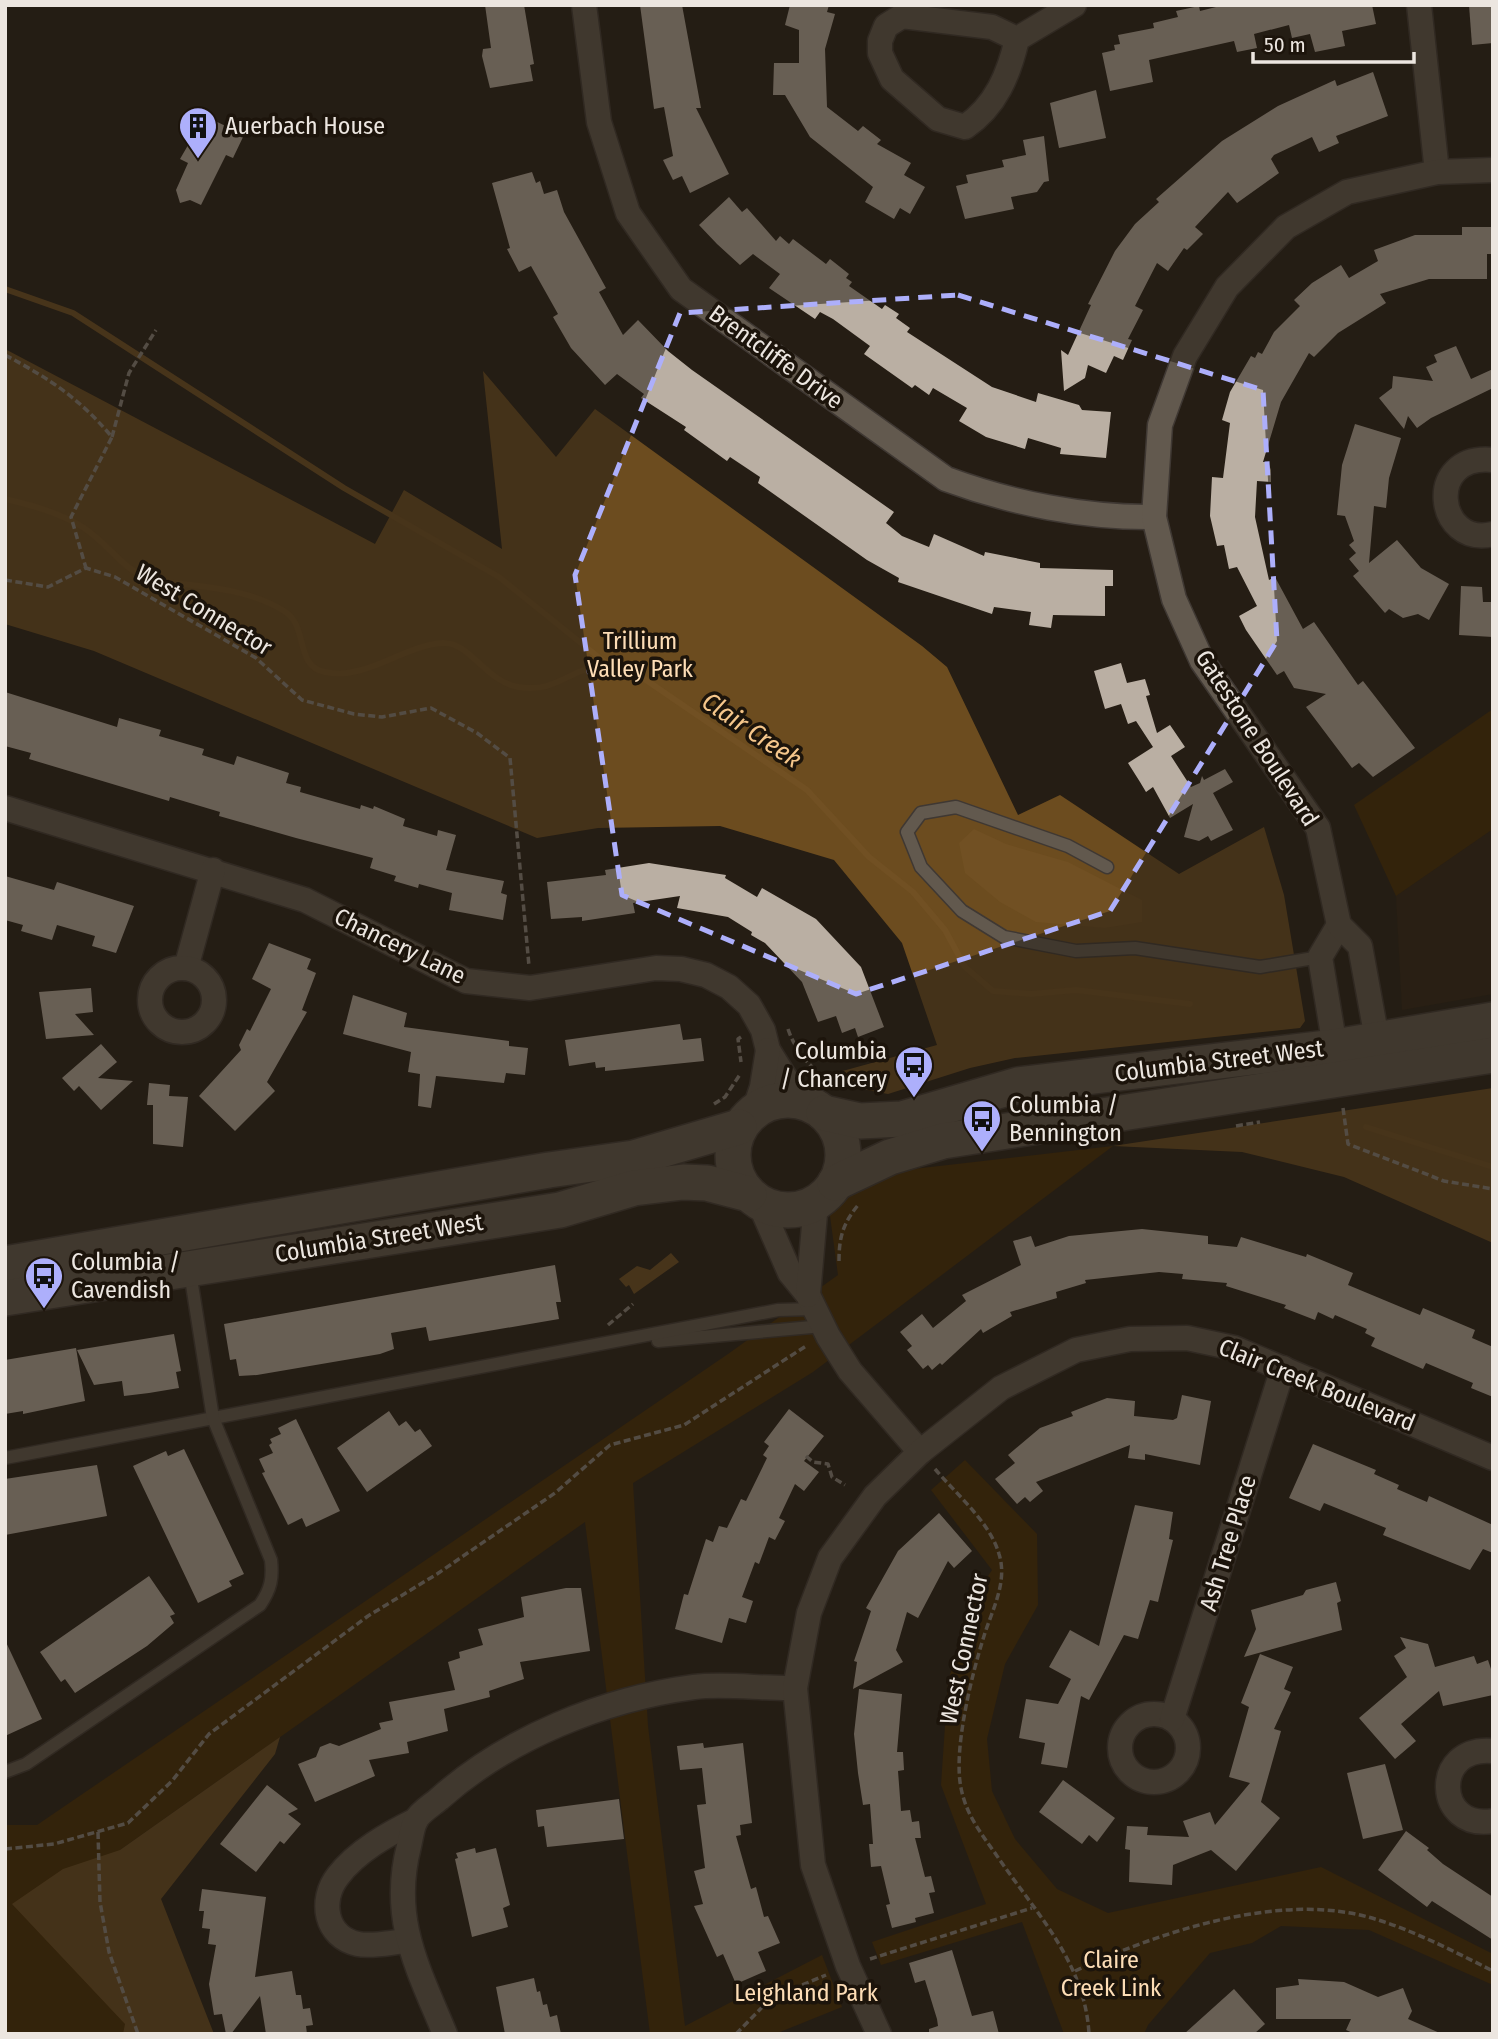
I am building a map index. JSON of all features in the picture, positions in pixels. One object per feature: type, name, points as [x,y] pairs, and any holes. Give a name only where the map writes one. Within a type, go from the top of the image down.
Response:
[{"type":"main road","name":"Columbia Street West","points":[[825,1102],[860,1121],[902,1119],[1018,1085],[1335,1046],[1493,1020]]},
{"type":"main road","name":"Columbia Street West","points":[[837,1196],[890,1157],[943,1141],[1493,1055]]},
{"type":"main road","points":[[780,1100],[825,1102],[843,1154],[837,1196],[788,1210],[754,1198],[738,1180],[733,1163],[733,1144],[747,1119],[780,1100]]},
{"type":"main road","name":"Columbia Street West","points":[[5,1264],[535,1172],[634,1158],[747,1119]]},
{"type":"main road","name":"Columbia Street West","points":[[5,1298],[560,1210],[634,1188],[707,1183],[754,1198]]},
{"type":"street","name":"Brentcliffe Drive","points":[[584,5],[599,122],[628,213],[681,289],[946,479],[990,495],[1118,517],[1154,517]]},
{"type":"street","points":[[1017,39],[992,27],[902,16],[887,26],[880,41],[880,53],[892,79],[938,119],[965,127],[985,114],[1010,66],[1017,39],[1074,5]]},
{"type":"street","points":[[1419,5],[1437,172]]},
{"type":"street","name":"Gatestone Boulevard","points":[[1377,1039],[1360,946],[1339,925],[1318,828],[1202,660],[1174,599],[1154,517],[1160,425],[1185,356],[1227,287],[1286,227],[1347,192],[1437,172],[1493,170]]},
{"type":"street","points":[[1493,460],[1468,461],[1457,468],[1446,484],[1444,497],[1448,514],[1457,525],[1472,534],[1493,534]]},
{"type":"street","name":"Chancery Lane","points":[[5,808],[305,900],[466,981],[530,988],[656,968],[694,972],[729,987],[749,1005],[763,1030],[768,1050],[791,1087],[825,1102]]},
{"type":"street","points":[[186,968],[213,870]]},
{"type":"street","points":[[1339,925],[1321,957],[1335,1046],[1363,1076],[1377,1039]]},
{"type":"street","name":"Chancery Lane","points":[[747,1119],[762,1087],[768,1050]]},
{"type":"street","points":[[818,1316],[837,1196]]},
{"type":"street","points":[[754,1198],[790,1273],[850,1371],[927,1460]]},
{"type":"street","name":"Clair Creek Boulevard","points":[[879,2034],[848,1966],[813,1865],[795,1688],[809,1613],[830,1558],[875,1496],[927,1460],[1001,1388],[1076,1349],[1130,1339],[1187,1338],[1234,1348],[1493,1458]]},
{"type":"street","name":"Ash Tree Place","points":[[1172,1719],[1283,1368]]},
{"type":"street","points":[[407,1941],[358,1944],[340,1934],[328,1922],[326,1898],[337,1876],[363,1852],[416,1820],[460,1780],[525,1742],[586,1714],[639,1698],[696,1687],[795,1688]]},
{"type":"street","points":[[1493,1751],[1472,1752],[1458,1760],[1448,1777],[1448,1794],[1452,1806],[1466,1819],[1478,1822],[1493,1821]]},
{"type":"street","points":[[416,1820],[404,1863],[403,1895],[407,1941],[445,2034]]},
{"type":"lane","points":[[1107,867],[1068,846],[957,807],[921,813],[907,832],[921,867],[962,911],[1004,937],[1076,951],[1135,948],[1260,967],[1321,957]]},
{"type":"lane","points":[[5,1772],[26,1764],[260,1605],[268,1593],[273,1577],[271,1560],[213,1418],[189,1268]]},
{"type":"lane","points":[[5,1458],[778,1310],[818,1316]]},
{"type":"lane","points":[[595,1346],[818,1316]]},
{"type":"path","points":[[5,580],[48,587],[86,568],[71,520],[112,438],[129,373],[156,330]]},
{"type":"path","points":[[5,355],[53,380],[87,407],[112,438]]},
{"type":"path","name":"West Connector","points":[[86,568],[115,576],[256,658],[302,700],[354,714],[382,717],[431,708],[477,733],[510,758],[530,988]]},
{"type":"path","points":[[786,1024],[793,1042],[810,1066],[825,1102]]},
{"type":"path","points":[[706,1109],[726,1097],[743,1070],[738,1039]]},
{"type":"path","points":[[1343,1108],[1348,1144],[1444,1181],[1493,1189]]},
{"type":"path","points":[[837,1196],[846,1219],[839,1239],[839,1261]]},
{"type":"path","points":[[5,1849],[54,1844],[128,1823],[172,1781],[209,1734],[368,1616],[437,1574],[555,1493],[610,1445],[684,1425],[794,1351],[818,1316]]},
{"type":"path","points":[[806,1456],[813,1462],[828,1464],[832,1477],[845,1486]]},
{"type":"path","name":"West Connector","points":[[927,1460],[989,1533],[1000,1554],[998,1598],[985,1632],[966,1703],[960,1784],[967,1813],[1032,1908],[1064,1949],[1082,1987],[1090,2034]]},
{"type":"path","points":[[98,1831],[100,1902],[109,1952],[138,2034]]},
{"type":"path","points":[[864,1961],[1032,1908]]},
{"type":"path","points":[[1074,1970],[1133,1944],[1220,1919],[1308,1910],[1374,1919],[1493,1971]]},
{"type":"path","points":[[736,2034],[771,1998],[831,1973]]},
{"type":"highlighted area","points":[[958,295],[1263,390],[1277,641],[1110,911],[856,994],[622,895],[575,575],[680,313]]},
{"type":"shaded area","points":[[974,829],[1006,844],[1068,862],[1142,900],[1142,922],[1105,928],[1036,922],[1000,902],[965,873],[959,843]]},
{"type":"shaded area","points":[[1493,829],[1493,994],[1402,1010],[1396,896]]},
{"type":"shaded area","points":[[671,1253],[679,1262],[634,1294],[629,1285],[626,1287],[619,1279],[637,1266],[650,1270]]},
{"type":"green space","name":"Trillium Valley Park","points":[[5,349],[375,544],[404,490],[502,549],[483,371],[556,457],[595,409],[922,646],[947,667],[1018,815],[1060,795],[1179,874],[1264,827],[1284,895],[1305,1021],[1300,1028],[1015,1058],[970,1068],[888,1094],[857,1088],[839,1072],[937,1045],[902,943],[834,860],[720,826],[598,828],[537,838],[94,651],[5,624]]},
{"type":"green space","points":[[1493,709],[1493,829],[1396,896],[1354,805]]},
{"type":"green space","points":[[1493,1088],[1493,1243],[1344,1177],[1242,1152],[1113,1146]]},
{"type":"green space","name":"Leighland Park","points":[[1113,1146],[813,1372],[633,1483],[648,1726],[685,2026],[822,1955],[842,2007],[775,2034],[650,2034],[585,1522],[120,1850],[190,2034],[5,2034],[5,1825],[37,1825],[728,1354],[838,1275],[828,1201],[852,1176]]},
{"type":"green space","name":"Claire Creek Link","points":[[965,1460],[1037,1534],[1038,1605],[1005,1664],[987,1739],[992,1791],[1015,1839],[1057,1889],[1108,1913],[1321,1867],[1493,1954],[1493,1985],[1369,1930],[1281,1926],[1252,1943],[1210,1953],[1148,2025],[1144,2034],[1064,2034],[1022,1922],[881,1965],[872,1942],[986,1904],[941,1785],[948,1682],[970,1603],[992,1570],[931,1490]]},
{"type":"green space","points":[[280,1737],[275,1754],[161,1899],[214,2034],[123,2034],[125,2024],[12,1904],[63,1869],[120,1850]]},
{"type":"building","points":[[485,5],[524,5],[534,64],[530,65],[533,81],[490,88],[482,56],[483,49],[491,48]]},
{"type":"building","points":[[640,5],[682,5],[701,108],[696,108],[729,174],[690,193],[682,176],[673,180],[663,160],[673,156],[664,107],[654,109]]},
{"type":"building","points":[[790,5],[829,5],[827,12],[835,14],[825,49],[827,107],[858,131],[863,126],[881,140],[877,144],[911,163],[904,175],[925,187],[910,214],[900,208],[894,219],[865,202],[873,187],[810,137],[785,95],[773,95],[774,63],[799,63],[799,30],[785,25]]},
{"type":"building","points":[[1224,5],[1372,5],[1376,24],[1342,31],[1345,46],[1315,52],[1310,34],[1292,38],[1289,25],[1254,34],[1257,48],[1237,52],[1234,41],[1149,60],[1153,82],[1110,91],[1102,53],[1115,50],[1114,45],[1120,44],[1118,35],[1154,28],[1153,23],[1178,17],[1176,11],[1199,6],[1200,11]]},
{"type":"building","points":[[1469,5],[1493,5],[1493,43],[1472,45]]},
{"type":"building","points":[[1373,72],[1388,116],[1336,136],[1339,143],[1319,152],[1312,137],[1274,155],[1271,159],[1279,173],[1237,203],[1228,192],[1195,227],[1203,234],[1187,250],[1184,248],[1168,271],[1157,263],[1135,306],[1143,310],[1128,339],[1132,340],[1123,360],[1114,356],[1106,373],[1088,365],[1085,378],[1064,391],[1061,350],[1068,355],[1091,305],[1088,304],[1115,251],[1135,224],[1159,202],[1156,199],[1222,141],[1278,106],[1335,80],[1337,86]]},
{"type":"building","points":[[1096,90],[1106,138],[1059,148],[1050,103]]},
{"type":"building","name":"Auerbach House","points":[[205,116],[244,135],[233,158],[226,155],[201,205],[190,200],[180,203],[176,190],[188,163],[180,159]]},
{"type":"building","points":[[1044,136],[1049,181],[1044,182],[1037,192],[1011,197],[1014,209],[965,219],[956,186],[968,183],[966,175],[1004,167],[1002,160],[1026,155],[1023,140]]},
{"type":"building","points":[[532,172],[536,183],[540,181],[544,194],[557,190],[564,212],[606,288],[599,292],[623,335],[638,320],[668,351],[692,370],[894,512],[886,523],[902,536],[929,547],[934,534],[984,556],[985,552],[1040,563],[1040,568],[1113,570],[1113,586],[1105,586],[1105,616],[1053,615],[1051,628],[1029,625],[1031,612],[994,607],[992,614],[898,582],[899,578],[867,560],[758,483],[760,477],[730,457],[727,461],[684,430],[686,427],[641,398],[644,394],[617,374],[605,385],[571,348],[553,317],[558,314],[531,266],[519,272],[507,249],[510,248],[492,183]]},
{"type":"building","points":[[729,197],[742,212],[747,208],[776,241],[780,236],[789,244],[793,239],[826,264],[830,259],[849,274],[846,278],[852,282],[849,286],[882,309],[885,305],[899,314],[896,318],[910,328],[907,332],[992,387],[1036,402],[1038,393],[1079,405],[1082,410],[1111,412],[1106,458],[1060,454],[1061,448],[1028,438],[1025,449],[986,437],[959,421],[967,408],[933,388],[929,395],[915,385],[912,388],[864,354],[870,346],[833,319],[820,312],[815,319],[769,288],[780,274],[753,254],[740,265],[717,244],[699,225]]},
{"type":"building","points":[[1462,227],[1493,227],[1493,254],[1487,254],[1487,279],[1429,279],[1380,294],[1386,303],[1338,333],[1314,357],[1309,353],[1281,402],[1263,462],[1268,462],[1271,482],[1257,481],[1255,517],[1269,580],[1275,577],[1303,629],[1314,622],[1358,685],[1363,681],[1415,748],[1373,777],[1359,763],[1352,768],[1306,707],[1326,694],[1294,688],[1284,671],[1277,675],[1246,630],[1239,616],[1257,606],[1237,567],[1229,569],[1224,545],[1217,546],[1210,516],[1212,477],[1223,478],[1230,423],[1222,420],[1230,392],[1251,356],[1255,358],[1258,352],[1262,354],[1274,332],[1300,306],[1294,300],[1312,283],[1341,265],[1349,278],[1378,261],[1374,250],[1415,235],[1462,235]]},
{"type":"building","points":[[1456,346],[1471,379],[1493,369],[1493,388],[1431,418],[1417,428],[1408,416],[1404,429],[1379,398],[1392,388],[1393,376],[1433,381],[1426,367],[1437,362],[1434,355]]},
{"type":"building","points":[[1355,424],[1401,438],[1389,478],[1386,508],[1374,506],[1369,563],[1397,540],[1421,568],[1449,584],[1429,620],[1418,614],[1403,618],[1389,609],[1385,613],[1353,576],[1359,571],[1349,559],[1356,553],[1349,545],[1354,541],[1345,516],[1337,515],[1342,465]]},
{"type":"building","points":[[1461,586],[1482,587],[1483,602],[1493,602],[1493,637],[1459,635]]},
{"type":"building","points":[[1121,663],[1127,683],[1145,679],[1150,695],[1146,696],[1157,733],[1170,725],[1185,747],[1171,756],[1191,787],[1200,783],[1202,776],[1204,780],[1225,769],[1233,782],[1213,793],[1233,830],[1211,841],[1208,836],[1199,841],[1184,837],[1193,804],[1170,818],[1153,787],[1146,792],[1128,763],[1153,747],[1136,721],[1128,724],[1121,704],[1105,709],[1094,671]]},
{"type":"building","points":[[5,692],[117,727],[119,718],[161,730],[159,736],[204,749],[202,755],[234,765],[237,756],[289,773],[286,783],[301,787],[300,792],[360,809],[361,805],[373,809],[374,806],[405,819],[403,826],[437,836],[438,830],[456,835],[446,870],[504,881],[501,893],[507,895],[503,920],[449,910],[452,893],[419,884],[418,888],[394,881],[396,876],[370,868],[373,858],[219,816],[220,812],[170,797],[169,801],[29,759],[31,753],[5,746]]},
{"type":"building","points":[[649,863],[726,875],[725,878],[757,897],[762,888],[816,919],[861,967],[884,1027],[858,1037],[855,1028],[842,1033],[836,1016],[818,1022],[802,982],[765,943],[728,917],[677,908],[680,896],[633,903],[635,913],[582,921],[582,917],[551,919],[547,882],[606,875],[605,870]]},
{"type":"building","points":[[5,876],[54,890],[57,882],[134,906],[116,953],[92,946],[95,936],[57,925],[52,940],[21,931],[23,925],[5,920]]},
{"type":"building","points":[[269,943],[311,959],[307,969],[316,973],[302,1010],[307,1012],[267,1082],[275,1091],[235,1131],[199,1096],[241,1050],[239,1045],[247,1029],[250,1031],[271,989],[252,979]]},
{"type":"building","points":[[91,988],[93,1012],[75,1014],[94,1035],[46,1039],[39,992]]},
{"type":"building","points":[[353,995],[407,1013],[404,1027],[509,1041],[509,1046],[528,1048],[525,1075],[506,1073],[504,1083],[436,1076],[431,1108],[418,1106],[420,1074],[408,1072],[411,1052],[343,1034]]},
{"type":"building","points":[[680,1024],[683,1040],[701,1038],[704,1061],[605,1071],[605,1067],[596,1068],[595,1062],[569,1066],[565,1040]]},
{"type":"building","points":[[101,1044],[117,1062],[98,1078],[133,1081],[101,1110],[79,1086],[74,1091],[62,1078]]},
{"type":"building","points":[[149,1083],[170,1085],[169,1096],[188,1097],[183,1147],[153,1144],[153,1105],[147,1105]]},
{"type":"building","points":[[1142,1229],[1208,1236],[1208,1244],[1237,1247],[1241,1237],[1306,1257],[1307,1254],[1353,1273],[1348,1285],[1420,1315],[1423,1308],[1475,1330],[1472,1338],[1493,1347],[1493,1397],[1471,1388],[1473,1383],[1426,1363],[1423,1369],[1371,1346],[1375,1338],[1365,1333],[1367,1329],[1335,1315],[1333,1319],[1318,1312],[1315,1320],[1284,1308],[1286,1305],[1226,1286],[1227,1283],[1182,1279],[1183,1274],[1159,1272],[1085,1280],[1086,1283],[1056,1292],[1057,1298],[1010,1312],[1012,1316],[983,1333],[981,1329],[942,1365],[940,1363],[932,1370],[928,1365],[923,1369],[907,1350],[912,1346],[900,1332],[922,1314],[933,1328],[966,1301],[962,1295],[1021,1265],[1013,1241],[1031,1236],[1035,1247],[1069,1236]]},
{"type":"building","points":[[555,1265],[561,1302],[556,1302],[559,1319],[429,1341],[426,1327],[391,1333],[394,1349],[380,1354],[257,1375],[239,1376],[236,1359],[230,1360],[224,1324]]},
{"type":"building","points":[[174,1334],[181,1371],[176,1372],[179,1388],[149,1393],[124,1396],[122,1381],[94,1385],[77,1350]]},
{"type":"building","points":[[76,1348],[85,1401],[23,1414],[23,1411],[5,1414],[5,1360]]},
{"type":"building","points":[[1182,1395],[1211,1401],[1200,1465],[1145,1454],[1145,1460],[1128,1458],[1130,1445],[1036,1482],[1043,1491],[1030,1502],[1025,1497],[1017,1504],[995,1479],[1015,1463],[1008,1455],[1040,1428],[1073,1416],[1071,1412],[1107,1398],[1135,1401],[1134,1416],[1173,1420],[1177,1418]]},
{"type":"building","points":[[789,1409],[824,1436],[804,1461],[819,1472],[804,1491],[795,1484],[779,1518],[785,1521],[775,1540],[769,1537],[759,1564],[755,1562],[742,1597],[753,1601],[746,1623],[729,1618],[722,1643],[675,1629],[684,1594],[688,1595],[706,1539],[713,1542],[719,1526],[727,1528],[741,1499],[746,1501],[767,1458],[763,1455],[769,1446],[764,1442]]},
{"type":"building","points":[[389,1411],[399,1426],[406,1421],[415,1432],[420,1429],[432,1446],[367,1492],[337,1448]]},
{"type":"building","points":[[296,1419],[340,1511],[306,1527],[302,1518],[288,1525],[262,1473],[265,1472],[259,1459],[273,1453],[269,1445],[272,1443],[270,1439],[281,1434],[278,1428]]},
{"type":"building","points":[[1313,1444],[1376,1470],[1374,1474],[1399,1485],[1397,1489],[1427,1502],[1429,1496],[1493,1525],[1493,1553],[1483,1549],[1470,1570],[1383,1535],[1386,1528],[1324,1503],[1320,1511],[1289,1498]]},
{"type":"building","points":[[184,1449],[244,1574],[229,1581],[232,1586],[198,1603],[133,1466],[166,1451],[168,1456]]},
{"type":"building","points":[[97,1465],[107,1516],[5,1535],[5,1479]]},
{"type":"building","points":[[1135,1505],[1173,1512],[1169,1539],[1173,1540],[1158,1602],[1150,1600],[1138,1639],[1124,1635],[1089,1700],[1081,1696],[1067,1768],[1041,1764],[1045,1743],[1019,1738],[1026,1699],[1058,1704],[1071,1679],[1049,1667],[1070,1630],[1099,1646]]},
{"type":"building","points":[[939,1513],[972,1551],[954,1568],[948,1561],[918,1618],[907,1612],[896,1650],[903,1662],[853,1689],[857,1662],[854,1661],[871,1611],[866,1608],[898,1551]]},
{"type":"building","points":[[149,1576],[175,1614],[170,1616],[174,1623],[147,1646],[75,1693],[65,1679],[61,1682],[40,1652]]},
{"type":"building","points":[[1336,1582],[1341,1601],[1337,1603],[1342,1630],[1244,1657],[1256,1629],[1251,1610]]},
{"type":"building","points":[[566,1588],[581,1588],[590,1651],[520,1662],[524,1679],[489,1691],[490,1697],[444,1709],[448,1731],[407,1742],[409,1753],[369,1760],[375,1776],[315,1802],[298,1764],[316,1757],[320,1747],[330,1743],[339,1746],[381,1729],[379,1723],[393,1720],[389,1702],[455,1690],[448,1662],[460,1658],[459,1652],[483,1645],[478,1629],[524,1617],[521,1597]]},
{"type":"building","points":[[1400,1637],[1428,1644],[1435,1667],[1474,1656],[1477,1664],[1488,1660],[1493,1675],[1493,1695],[1443,1706],[1439,1691],[1401,1724],[1416,1741],[1395,1759],[1359,1718],[1407,1677],[1394,1656],[1406,1648]]},
{"type":"building","points":[[5,1640],[42,1719],[5,1736]]},
{"type":"building","points":[[1260,1654],[1293,1667],[1284,1689],[1291,1692],[1274,1729],[1281,1731],[1261,1802],[1280,1818],[1236,1871],[1211,1850],[1173,1865],[1172,1885],[1129,1882],[1130,1850],[1125,1849],[1127,1826],[1148,1827],[1147,1835],[1189,1837],[1183,1821],[1210,1812],[1215,1825],[1250,1783],[1229,1777],[1249,1707],[1241,1703]]},
{"type":"building","points":[[859,1689],[902,1694],[897,1752],[903,1752],[904,1770],[898,1771],[901,1811],[910,1810],[912,1822],[919,1821],[921,1838],[915,1838],[925,1877],[931,1876],[935,1892],[929,1893],[934,1913],[915,1918],[916,1922],[892,1928],[886,1905],[890,1904],[881,1866],[871,1867],[869,1844],[873,1844],[870,1804],[863,1805],[858,1773],[854,1734]]},
{"type":"building","points":[[703,1743],[704,1748],[743,1743],[752,1823],[740,1825],[741,1835],[736,1836],[751,1889],[756,1887],[764,1917],[768,1916],[780,1943],[758,1952],[766,1971],[736,1984],[723,1954],[717,1957],[694,1906],[703,1904],[694,1871],[705,1868],[697,1805],[706,1804],[702,1768],[680,1770],[677,1746]]},
{"type":"building","points":[[1385,1764],[1403,1830],[1363,1839],[1347,1773]]},
{"type":"building","points":[[1063,1780],[1115,1818],[1097,1842],[1089,1835],[1082,1844],[1039,1812]]},
{"type":"building","points":[[267,1785],[298,1809],[288,1814],[301,1824],[284,1844],[280,1841],[256,1872],[220,1844]]},
{"type":"building","points":[[619,1799],[624,1839],[547,1847],[544,1826],[538,1827],[536,1810]]},
{"type":"building","points":[[1406,1831],[1429,1848],[1427,1850],[1443,1864],[1493,1897],[1493,1940],[1432,1901],[1427,1907],[1378,1870]]},
{"type":"building","points":[[475,1848],[476,1853],[496,1848],[510,1905],[503,1908],[508,1927],[472,1937],[455,1859],[458,1858],[456,1853]]},
{"type":"building","points":[[202,1889],[266,1897],[255,1977],[292,1971],[296,1995],[301,1995],[303,2009],[310,2008],[313,2025],[306,2026],[307,2034],[266,2034],[260,1996],[231,2034],[226,2034],[222,2014],[214,2015],[209,1984],[216,1945],[208,1944],[210,1929],[202,1928],[204,1911],[199,1911]]},
{"type":"building","points":[[952,1950],[972,2016],[993,2011],[999,2034],[929,2034],[929,2029],[938,2026],[937,2019],[925,1980],[915,1983],[909,1963]]},
{"type":"building","points":[[534,1978],[537,1992],[540,1991],[543,2005],[547,2004],[550,2017],[557,2015],[561,2034],[505,2034],[496,1987]]},
{"type":"building","points":[[1298,1979],[1344,1982],[1378,1997],[1403,1988],[1412,2011],[1408,2019],[1442,2034],[1355,2034],[1346,2030],[1351,2019],[1276,2019],[1276,1988],[1299,1985]]},
{"type":"building","points":[[1234,1989],[1265,2024],[1254,2034],[1184,2034]]},
{"type":"waterway","points":[[5,289],[73,313],[344,488],[499,577],[607,664]]},
{"type":"waterway","name":"Clair Creek","points":[[5,499],[46,510],[75,523],[92,534],[129,568],[150,580],[235,592],[260,599],[284,611],[297,626],[309,662],[325,672],[355,672],[428,645],[443,643],[453,644],[496,677],[518,687],[536,688],[550,685],[588,669],[603,667],[621,669],[643,678],[807,790],[869,857],[913,892],[945,930],[965,967],[993,991],[1031,994],[1076,990],[1190,1004]]},
{"type":"waterway","name":"Clair Creek","points":[[1366,1127],[1493,1167]]},
{"type":"place","name":"Auerbach House","points":[[198,160]]},
{"type":"place","name":"Columbia / Chancery","points":[[914,1099]]},
{"type":"place","name":"Columbia / Bennington","points":[[982,1153]]},
{"type":"place","name":"Columbia / Cavendish","points":[[44,1310]]}]
